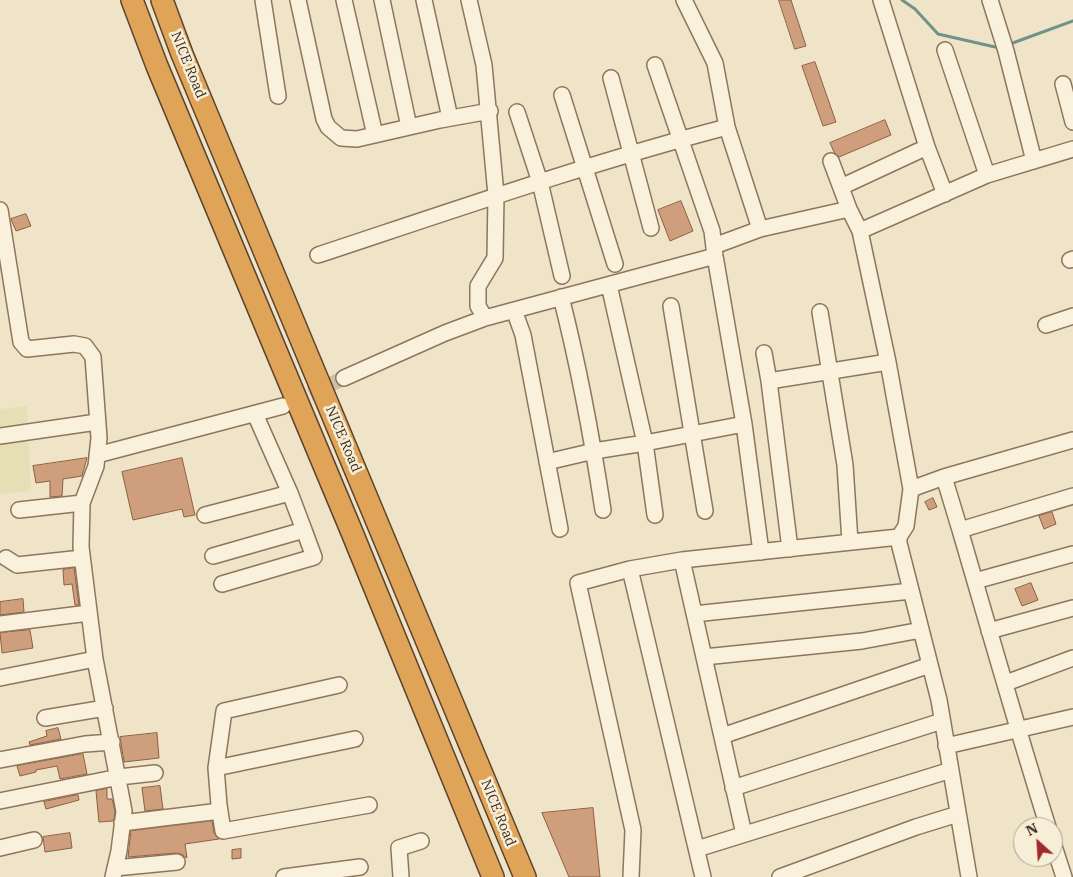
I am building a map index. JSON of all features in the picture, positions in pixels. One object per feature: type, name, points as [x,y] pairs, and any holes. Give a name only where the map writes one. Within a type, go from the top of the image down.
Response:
[{"type":"highway","name":"NICE Road","points":[[132,0],[161,75],[351,530],[493,877]]},
{"type":"highway","name":"NICE Road","points":[[162,0],[525,877]]},
{"type":"street","points":[[262,0],[278,96]]},
{"type":"street","points":[[298,0],[324,119],[328,127],[341,138],[357,139],[490,111]]},
{"type":"street","points":[[344,0],[375,135]]},
{"type":"street","points":[[382,0],[409,127]]},
{"type":"street","points":[[424,0],[450,118]]},
{"type":"street","points":[[469,0],[484,65],[490,111],[496,195],[495,258],[478,286],[478,306],[485,318]]},
{"type":"street","points":[[684,0],[715,63],[727,128],[760,228]]},
{"type":"street","points":[[881,0],[927,147],[945,194]]},
{"type":"street","points":[[990,0],[1006,51],[1034,161]]},
{"type":"street","points":[[945,50],[987,175]]},
{"type":"street","points":[[655,65],[712,231],[744,424],[761,552]]},
{"type":"street","points":[[611,78],[650,228]]},
{"type":"street","points":[[1063,84],[1073,122]]},
{"type":"street","points":[[562,95],[615,264]]},
{"type":"street","points":[[517,112],[540,182],[562,276]]},
{"type":"street","points":[[318,255],[496,195],[680,139],[727,128]]},
{"type":"street","points":[[841,186],[927,147]]},
{"type":"street","points":[[860,231],[987,175],[1073,149]]},
{"type":"street","points":[[831,161],[849,209],[860,231],[888,362],[910,489],[906,526],[899,537],[899,544],[939,700],[958,814],[965,876]]},
{"type":"street","points":[[344,378],[445,333],[485,318],[609,285],[714,251],[760,228],[849,209]]},
{"type":"street","points":[[0,210],[21,342],[27,349],[74,344],[85,346],[92,357],[99,438],[96,466],[82,503],[82,558],[95,659],[124,811],[114,872],[176,862]]},
{"type":"street","points":[[609,285],[645,443],[655,516]]},
{"type":"street","points":[[561,298],[571,336],[594,450],[603,510]]},
{"type":"street","points":[[671,306],[705,511]]},
{"type":"street","points":[[514,310],[523,334],[560,530]]},
{"type":"street","points":[[820,312],[845,465],[850,542]]},
{"type":"street","points":[[1046,325],[1073,316]]},
{"type":"street","points":[[764,353],[790,549]]},
{"type":"street","points":[[769,381],[888,362]]},
{"type":"street","points":[[97,455],[283,406]]},
{"type":"street","points":[[222,584],[314,557],[290,494],[255,414]]},
{"type":"street","points":[[0,436],[97,422]]},
{"type":"street","points":[[547,462],[594,450],[645,443],[744,424]]},
{"type":"street","points":[[910,489],[944,477],[1073,440]]},
{"type":"street","points":[[944,477],[1045,817]]},
{"type":"street","points":[[205,515],[290,494]]},
{"type":"street","points":[[960,530],[1073,496]]},
{"type":"street","points":[[18,510],[82,503]]},
{"type":"street","points":[[213,556],[304,530]]},
{"type":"street","points":[[631,877],[634,830],[578,583],[630,569],[682,560],[899,537]]},
{"type":"street","points":[[975,581],[1073,554]]},
{"type":"street","points":[[6,558],[17,565],[82,558]]},
{"type":"street","points":[[682,560],[744,834]]},
{"type":"street","points":[[630,569],[703,877]]},
{"type":"street","points":[[694,614],[911,591]]},
{"type":"street","points":[[989,631],[1073,608]]},
{"type":"street","points":[[0,624],[89,613]]},
{"type":"street","points":[[704,657],[862,641],[921,630]]},
{"type":"street","points":[[1006,683],[1073,658]]},
{"type":"street","points":[[0,678],[95,659]]},
{"type":"street","points":[[722,736],[930,665]]},
{"type":"street","points":[[339,685],[224,711],[216,768],[223,831],[369,805]]},
{"type":"street","points":[[45,718],[105,708]]},
{"type":"street","points":[[946,746],[1073,718]]},
{"type":"street","points":[[733,788],[942,721]]},
{"type":"street","points":[[216,768],[355,739]]},
{"type":"street","points":[[0,760],[85,744],[112,742]]},
{"type":"street","points":[[696,849],[951,770]]},
{"type":"street","points":[[0,801],[119,777],[155,773]]},
{"type":"street","points":[[122,823],[220,811]]},
{"type":"street","points":[[780,877],[916,827],[958,814]]},
{"type":"street","points":[[0,848],[34,840]]},
{"type":"street","points":[[401,877],[399,848],[421,841]]},
{"type":"street","points":[[284,877],[360,867]]},
{"type":"shaded area","points":[[27,406],[31,491],[0,494],[0,409]]},
{"type":"building","points":[[779,0],[791,0],[806,46],[795,49]]},
{"type":"building","points":[[815,62],[836,122],[823,126],[802,66]]},
{"type":"building","points":[[885,120],[891,135],[839,157],[834,152],[830,143]]},
{"type":"building","points":[[681,201],[693,231],[670,241],[658,210]]},
{"type":"building","points":[[26,214],[31,226],[16,231],[11,219]]},
{"type":"building","points":[[87,458],[82,476],[63,479],[62,496],[50,497],[50,481],[36,483],[33,466]]},
{"type":"building","points":[[182,458],[195,515],[184,517],[182,509],[133,520],[122,472]]},
{"type":"building","points":[[933,498],[937,507],[929,510],[925,502]]},
{"type":"building","points":[[1052,512],[1056,524],[1044,529],[1039,516]]},
{"type":"building","points":[[74,568],[79,605],[75,605],[72,584],[64,585],[63,570]]},
{"type":"building","points":[[1031,583],[1038,600],[1022,606],[1015,589]]},
{"type":"building","points":[[23,599],[24,612],[0,615],[0,602]]},
{"type":"building","points":[[30,630],[33,648],[2,653],[0,633]]},
{"type":"building","points":[[58,728],[61,739],[30,745],[29,742],[47,736],[46,731]]},
{"type":"building","points":[[157,733],[159,758],[124,762],[120,737]]},
{"type":"building","points":[[83,754],[87,774],[60,779],[57,766],[36,770],[36,772],[20,776],[17,766]]},
{"type":"building","points":[[160,786],[163,809],[145,811],[142,788]]},
{"type":"building","points":[[107,789],[107,799],[112,799],[115,811],[114,819],[113,821],[99,822],[96,791]]},
{"type":"building","points":[[78,795],[79,800],[46,809],[44,802]]},
{"type":"building","points":[[593,808],[600,877],[569,877],[542,813]]},
{"type":"building","points":[[212,821],[214,833],[219,839],[185,844],[187,858],[176,853],[128,857],[131,831]]},
{"type":"building","points":[[70,833],[72,848],[45,852],[43,837]]},
{"type":"building","points":[[241,849],[241,858],[232,859],[232,850]]},
{"type":"waterway","points":[[902,0],[915,9],[938,34],[995,47],[999,46]]},
{"type":"waterway","points":[[1010,44],[1073,21]]},
{"type":"tunnel","points":[[289,404],[344,378]]}]
